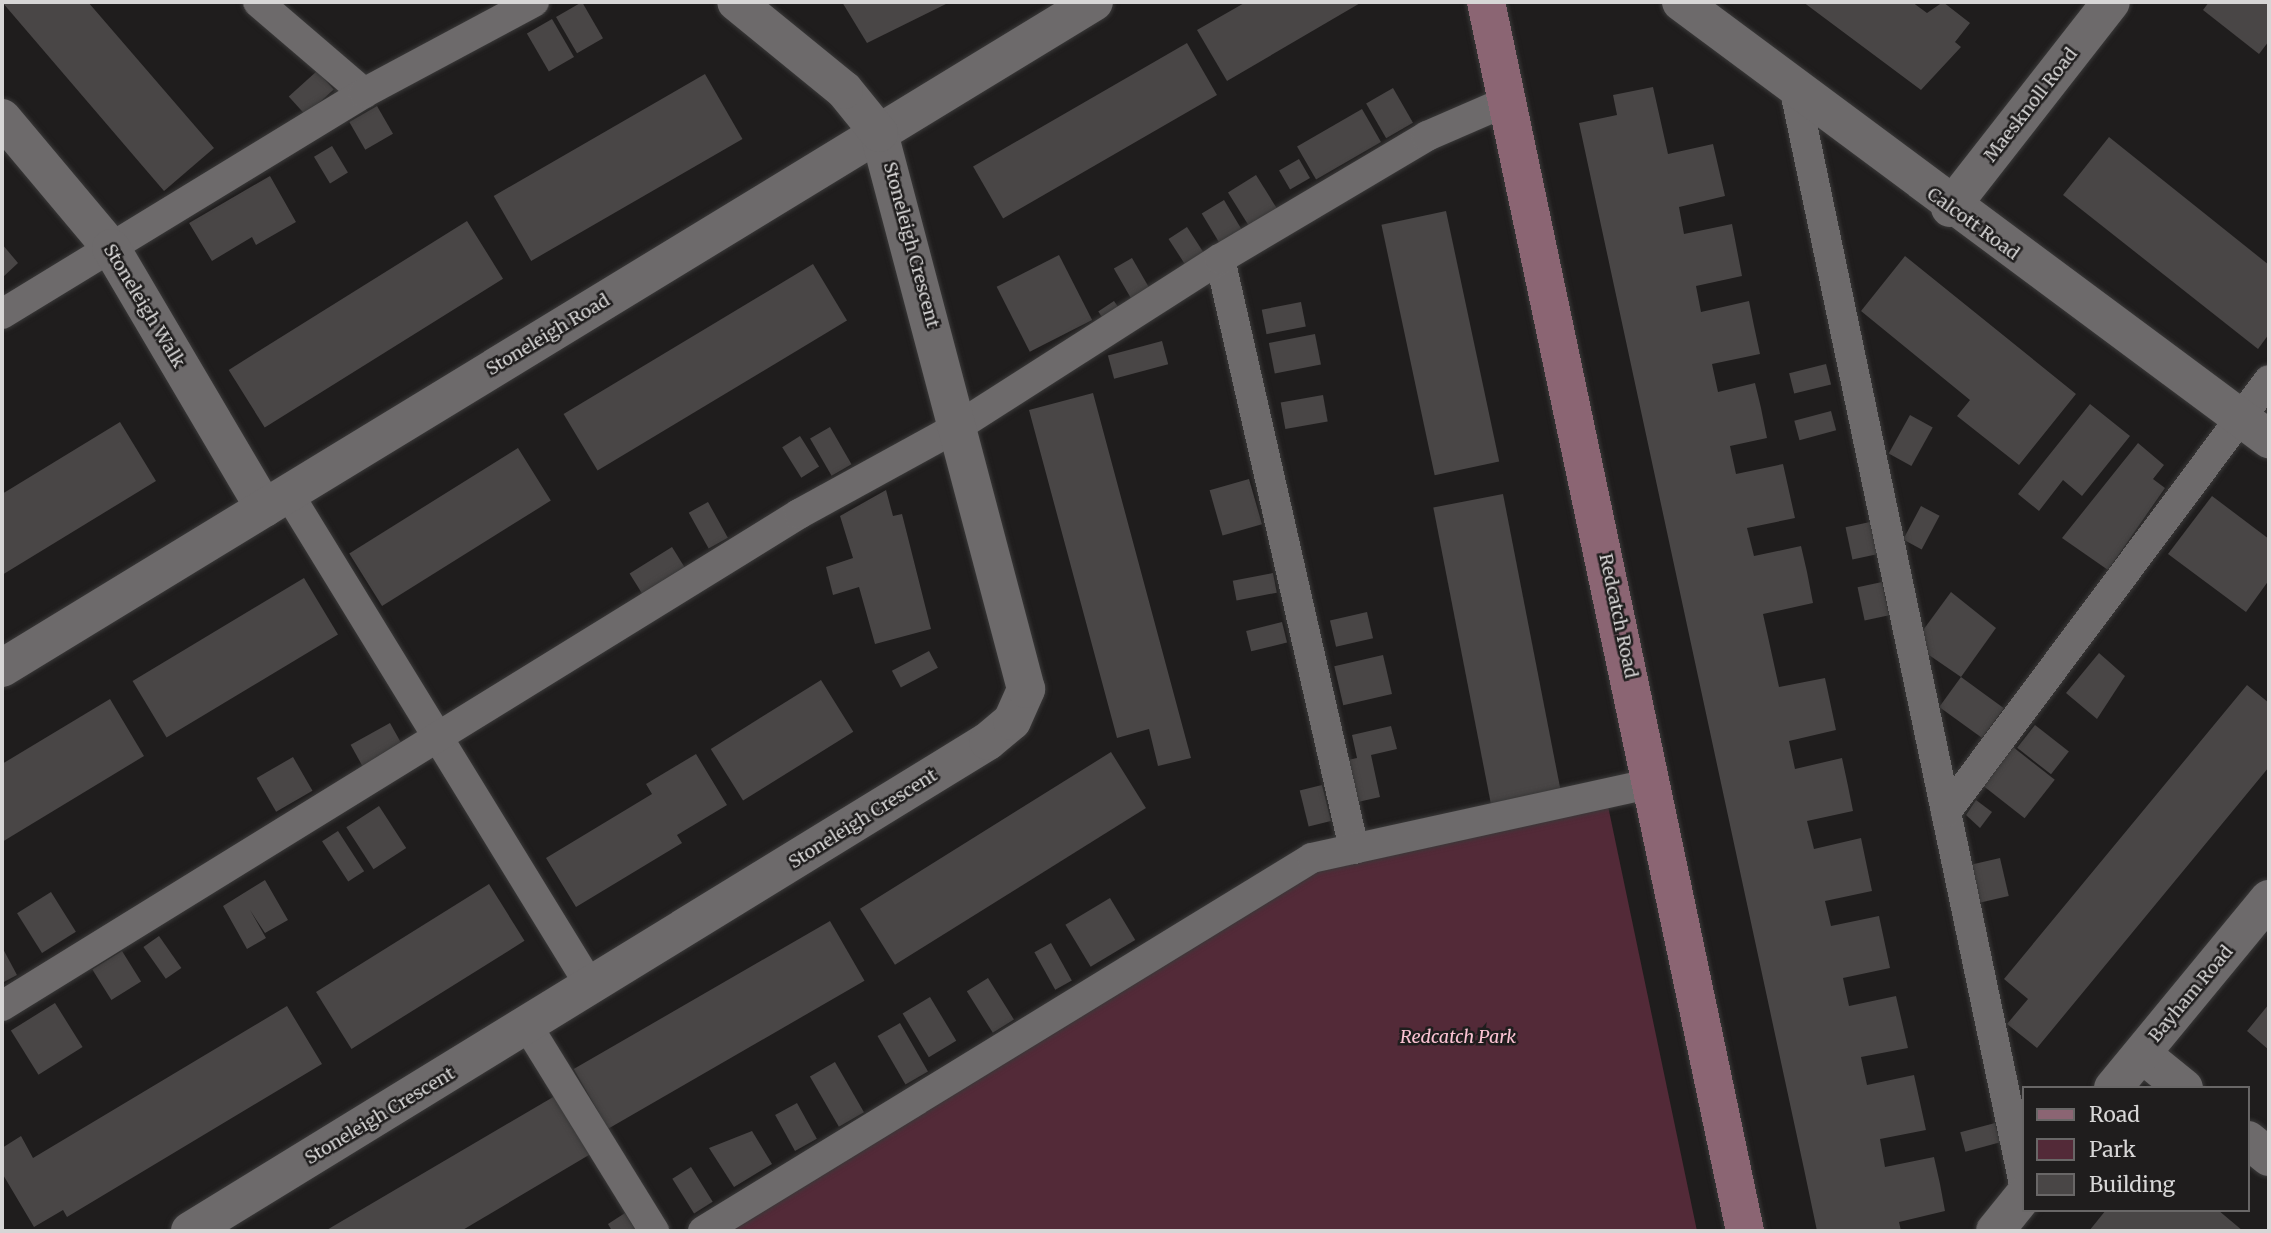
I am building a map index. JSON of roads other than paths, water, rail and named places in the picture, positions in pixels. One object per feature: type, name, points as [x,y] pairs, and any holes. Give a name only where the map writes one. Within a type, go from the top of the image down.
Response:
[{"type":"main road","name":"Redcatch Road","points":[[1486,2],[1653,782],[1745,1231]]},
{"type":"street","points":[[736,2],[844,90],[879,133]]},
{"type":"street","name":"Stoneleigh Road","points":[[2,668],[1094,2]]},
{"type":"street","name":"Maesknoll Road","points":[[1950,208],[2111,2]]},
{"type":"street","name":"Calcott Road","points":[[1687,4],[1795,91],[1950,208],[2269,439]]},
{"type":"street","name":"Stoneleigh Walk","points":[[2,118],[111,248],[276,501]]},
{"type":"street","name":"Stoneleigh Crescent","points":[[190,1231],[528,1027],[988,741],[1012,720],[1026,689],[1018,646],[879,133]]},
{"type":"street","name":"Bayham Road","points":[[2115,1086],[2269,899]]},
{"type":"street","points":[[2142,1054],[2181,1086]]},
{"type":"street","points":[[2250,1142],[2269,1157]]},
{"type":"street","points":[[1995,1231],[2022,1197]]},
{"type":"lane","points":[[258,2],[364,93]]},
{"type":"lane","points":[[2,314],[364,93],[534,2]]},
{"type":"lane","points":[[1795,91],[2022,1174]]},
{"type":"lane","points":[[2,1006],[436,735],[799,514],[957,427],[1220,258],[1427,136],[1507,102]]},
{"type":"lane","points":[[1220,258],[1354,849]]},
{"type":"lane","points":[[1946,812],[2269,380]]},
{"type":"lane","points":[[276,501],[436,735],[591,987]]},
{"type":"lane","points":[[703,1231],[1312,858],[1653,782]]},
{"type":"lane","points":[[528,1027],[654,1231]]},
{"type":"park label","name":"Redcatch Park","points":[[1458,1037]]}]
